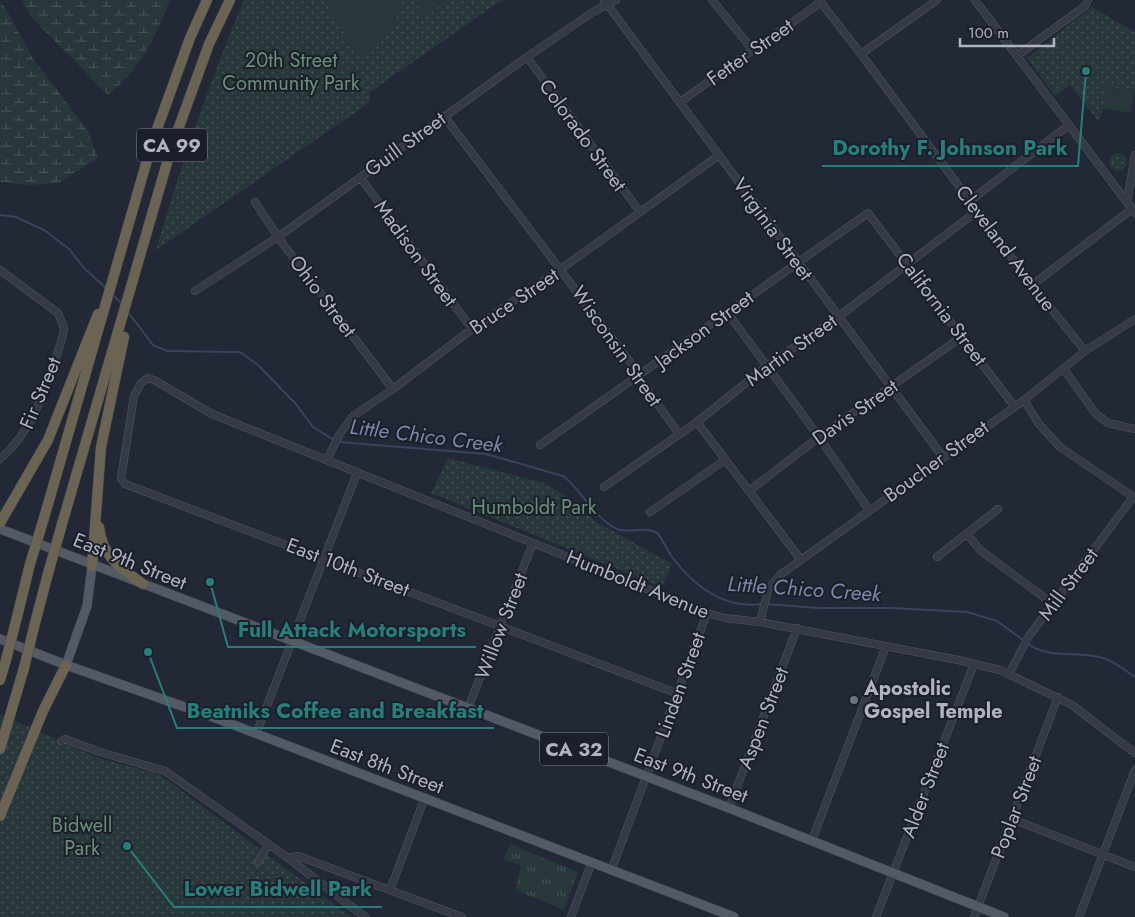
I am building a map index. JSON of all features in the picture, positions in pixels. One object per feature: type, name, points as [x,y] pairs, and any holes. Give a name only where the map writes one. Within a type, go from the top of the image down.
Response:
[{"type":"highway","name":"CA 99","points":[[0,680],[30,564],[152,143],[190,38],[207,0]]},
{"type":"highway","name":"CA 99","points":[[0,749],[24,668],[62,524],[124,326],[130,296],[171,149],[209,44],[230,0]]},
{"type":"highway","points":[[0,524],[48,440],[97,315],[105,307]]},
{"type":"highway","points":[[92,566],[101,447],[124,326]]},
{"type":"highway","points":[[98,486],[99,528],[106,551],[116,564],[143,584]]},
{"type":"highway","points":[[0,816],[43,711],[66,665]]},
{"type":"main road","name":"East 9th Street","points":[[0,529],[132,582],[143,584],[812,840],[1004,917]]},
{"type":"main road","points":[[66,665],[87,606],[92,566]]},
{"type":"main road","name":"East 8th Street","points":[[0,639],[256,734],[591,864],[734,917]]},
{"type":"street","name":"Guill Street","points":[[195,291],[278,237],[444,116],[592,12],[606,3],[616,0]]},
{"type":"street","points":[[712,0],[752,49]]},
{"type":"street","points":[[862,54],[937,0]]},
{"type":"street","points":[[975,0],[1131,208]]},
{"type":"street","points":[[1018,55],[1085,6],[1088,0]]},
{"type":"street","name":"Fetter Street","points":[[680,102],[820,1]]},
{"type":"street","name":"Cleveland Avenue","points":[[820,1],[971,200],[977,211],[1032,285],[1085,351]]},
{"type":"street","name":"Virginia Street","points":[[606,3],[943,457]]},
{"type":"street","name":"Colorado Street","points":[[527,57],[640,212]]},
{"type":"street","name":"Wisconsin Street","points":[[444,116],[562,269],[633,366],[638,377],[679,434]]},
{"type":"street","points":[[971,200],[1069,125]]},
{"type":"street","points":[[1032,285],[1131,208],[1135,155]]},
{"type":"street","name":"Bruce Street","points":[[328,457],[339,435],[353,416],[393,389],[472,329],[562,269],[718,156]]},
{"type":"street","name":"Madison Street","points":[[360,177],[472,329]]},
{"type":"street","name":"Ohio Street","points":[[255,202],[278,237],[393,389]]},
{"type":"street","name":"Martin Street","points":[[604,487],[698,422],[766,367],[838,317],[906,263],[977,211]]},
{"type":"street","name":"Jackson Street","points":[[540,445],[868,213]]},
{"type":"street","name":"California Street","points":[[868,213],[963,336],[1014,406]]},
{"type":"street","name":"Fir Street","points":[[0,270],[50,306],[62,319],[62,339],[34,417],[18,442],[0,459]]},
{"type":"street","points":[[726,312],[819,437],[869,510]]},
{"type":"street","name":"Boucher Street","points":[[760,622],[767,593],[780,576],[1024,400],[1085,351],[1135,319]]},
{"type":"street","name":"Davis Street","points":[[748,491],[819,437],[963,336]]},
{"type":"street","points":[[1064,369],[1095,413],[1108,423],[1135,429]]},
{"type":"street","name":"Humboldt Avenue","points":[[148,378],[178,393],[212,414],[328,457],[357,473],[707,612],[725,618],[797,628],[974,664],[1010,674],[1058,697],[1135,753]]},
{"type":"street","name":"East 10th Street","points":[[148,378],[141,383],[134,396],[121,478],[125,484],[501,625],[676,693]]},
{"type":"street","points":[[1024,400],[1038,424],[1060,447],[1134,498]]},
{"type":"street","points":[[698,422],[801,560]]},
{"type":"street","points":[[650,512],[725,460]]},
{"type":"street","points":[[256,734],[357,473]]},
{"type":"street","name":"Mill Street","points":[[1010,674],[1020,651],[1030,636],[1134,498]]},
{"type":"street","points":[[936,557],[998,509]]},
{"type":"street","points":[[967,534],[980,550],[1053,604]]},
{"type":"street","name":"Willow Street","points":[[468,708],[533,542]]},
{"type":"street","name":"Linden Street","points":[[611,871],[707,612]]},
{"type":"street","name":"Aspen Street","points":[[729,808],[797,628]]},
{"type":"street","points":[[812,840],[886,646]]},
{"type":"street","name":"Alder Street","points":[[876,917],[974,664]]},
{"type":"street","name":"Poplar Street","points":[[974,917],[1058,697]]},
{"type":"street","points":[[61,741],[65,738],[100,752],[159,768],[269,844],[365,917]]},
{"type":"street","points":[[1079,917],[1105,855],[1135,770]]},
{"type":"street","points":[[390,890],[424,800]]},
{"type":"street","points":[[1012,819],[1135,866]]},
{"type":"street","points":[[258,862],[269,844]]},
{"type":"street","points":[[288,858],[298,856],[462,917]]},
{"type":"street","points":[[571,917],[591,864]]},
{"type":"green space","points":[[22,0],[170,0],[159,28],[146,52],[130,74],[108,95],[32,18]]},
{"type":"green space","name":"20th Street Community Park","points":[[244,0],[502,0],[370,92],[369,103],[156,250],[196,124]]},
{"type":"green space","points":[[324,0],[403,0],[392,26],[373,47],[358,57]]},
{"type":"green space","points":[[414,0],[448,0],[423,17]]},
{"type":"green space","points":[[0,3],[5,7],[32,57],[88,131],[98,158],[59,183],[29,185],[0,182]]},
{"type":"green space","points":[[1092,7],[1135,32],[1135,91],[1107,87],[1103,110],[1098,121],[1070,85],[1055,96],[1027,58]]},
{"type":"green space","points":[[1106,87],[1135,91],[1131,113],[1103,108]]},
{"type":"green space","points":[[1118,153],[1124,156],[1127,162],[1124,168],[1118,171],[1112,168],[1109,162],[1112,156]]},
{"type":"green space","name":"Humboldt Park","points":[[448,458],[544,483],[566,496],[595,521],[672,564],[662,587],[431,493]]},
{"type":"green space","name":"Bidwell Park","points":[[0,714],[98,758],[159,774],[351,917],[0,917]]},
{"type":"green space","points":[[510,844],[578,872],[564,910],[515,890],[521,866],[504,859]]},
{"type":"waterway","name":"Little Chico Creek","points":[[0,215],[16,217],[44,230],[69,249],[84,268],[106,288]]},
{"type":"waterway","name":"Little Chico Creek","points":[[113,295],[122,304]]},
{"type":"waterway","name":"Little Chico Creek","points":[[128,312],[153,345],[167,351],[240,352],[258,365],[295,403],[313,427],[334,440]]},
{"type":"waterway","name":"Little Chico Creek","points":[[339,442],[486,454],[563,476],[601,518],[617,529],[649,530],[658,534],[681,568],[710,593],[734,603],[747,605],[761,604]]},
{"type":"waterway","name":"Little Chico Creek","points":[[766,604],[818,608],[892,608],[967,612],[997,621],[1023,640]]},
{"type":"waterway","name":"Little Chico Creek","points":[[1027,643],[1034,648],[1050,653],[1100,657],[1116,664],[1135,677]]},
{"type":"place","name":"Dorothy F. Johnson Park","points":[[1086,71]]},
{"type":"place","name":"Full Attack Motorsports","points":[[210,582]]},
{"type":"place","name":"Beatniks Coffee and Breakfast","points":[[148,652]]},
{"type":"place","name":"Apostolic Gospel Temple","points":[[854,700]]},
{"type":"place","name":"Lower Bidwell Park","points":[[127,846]]}]
